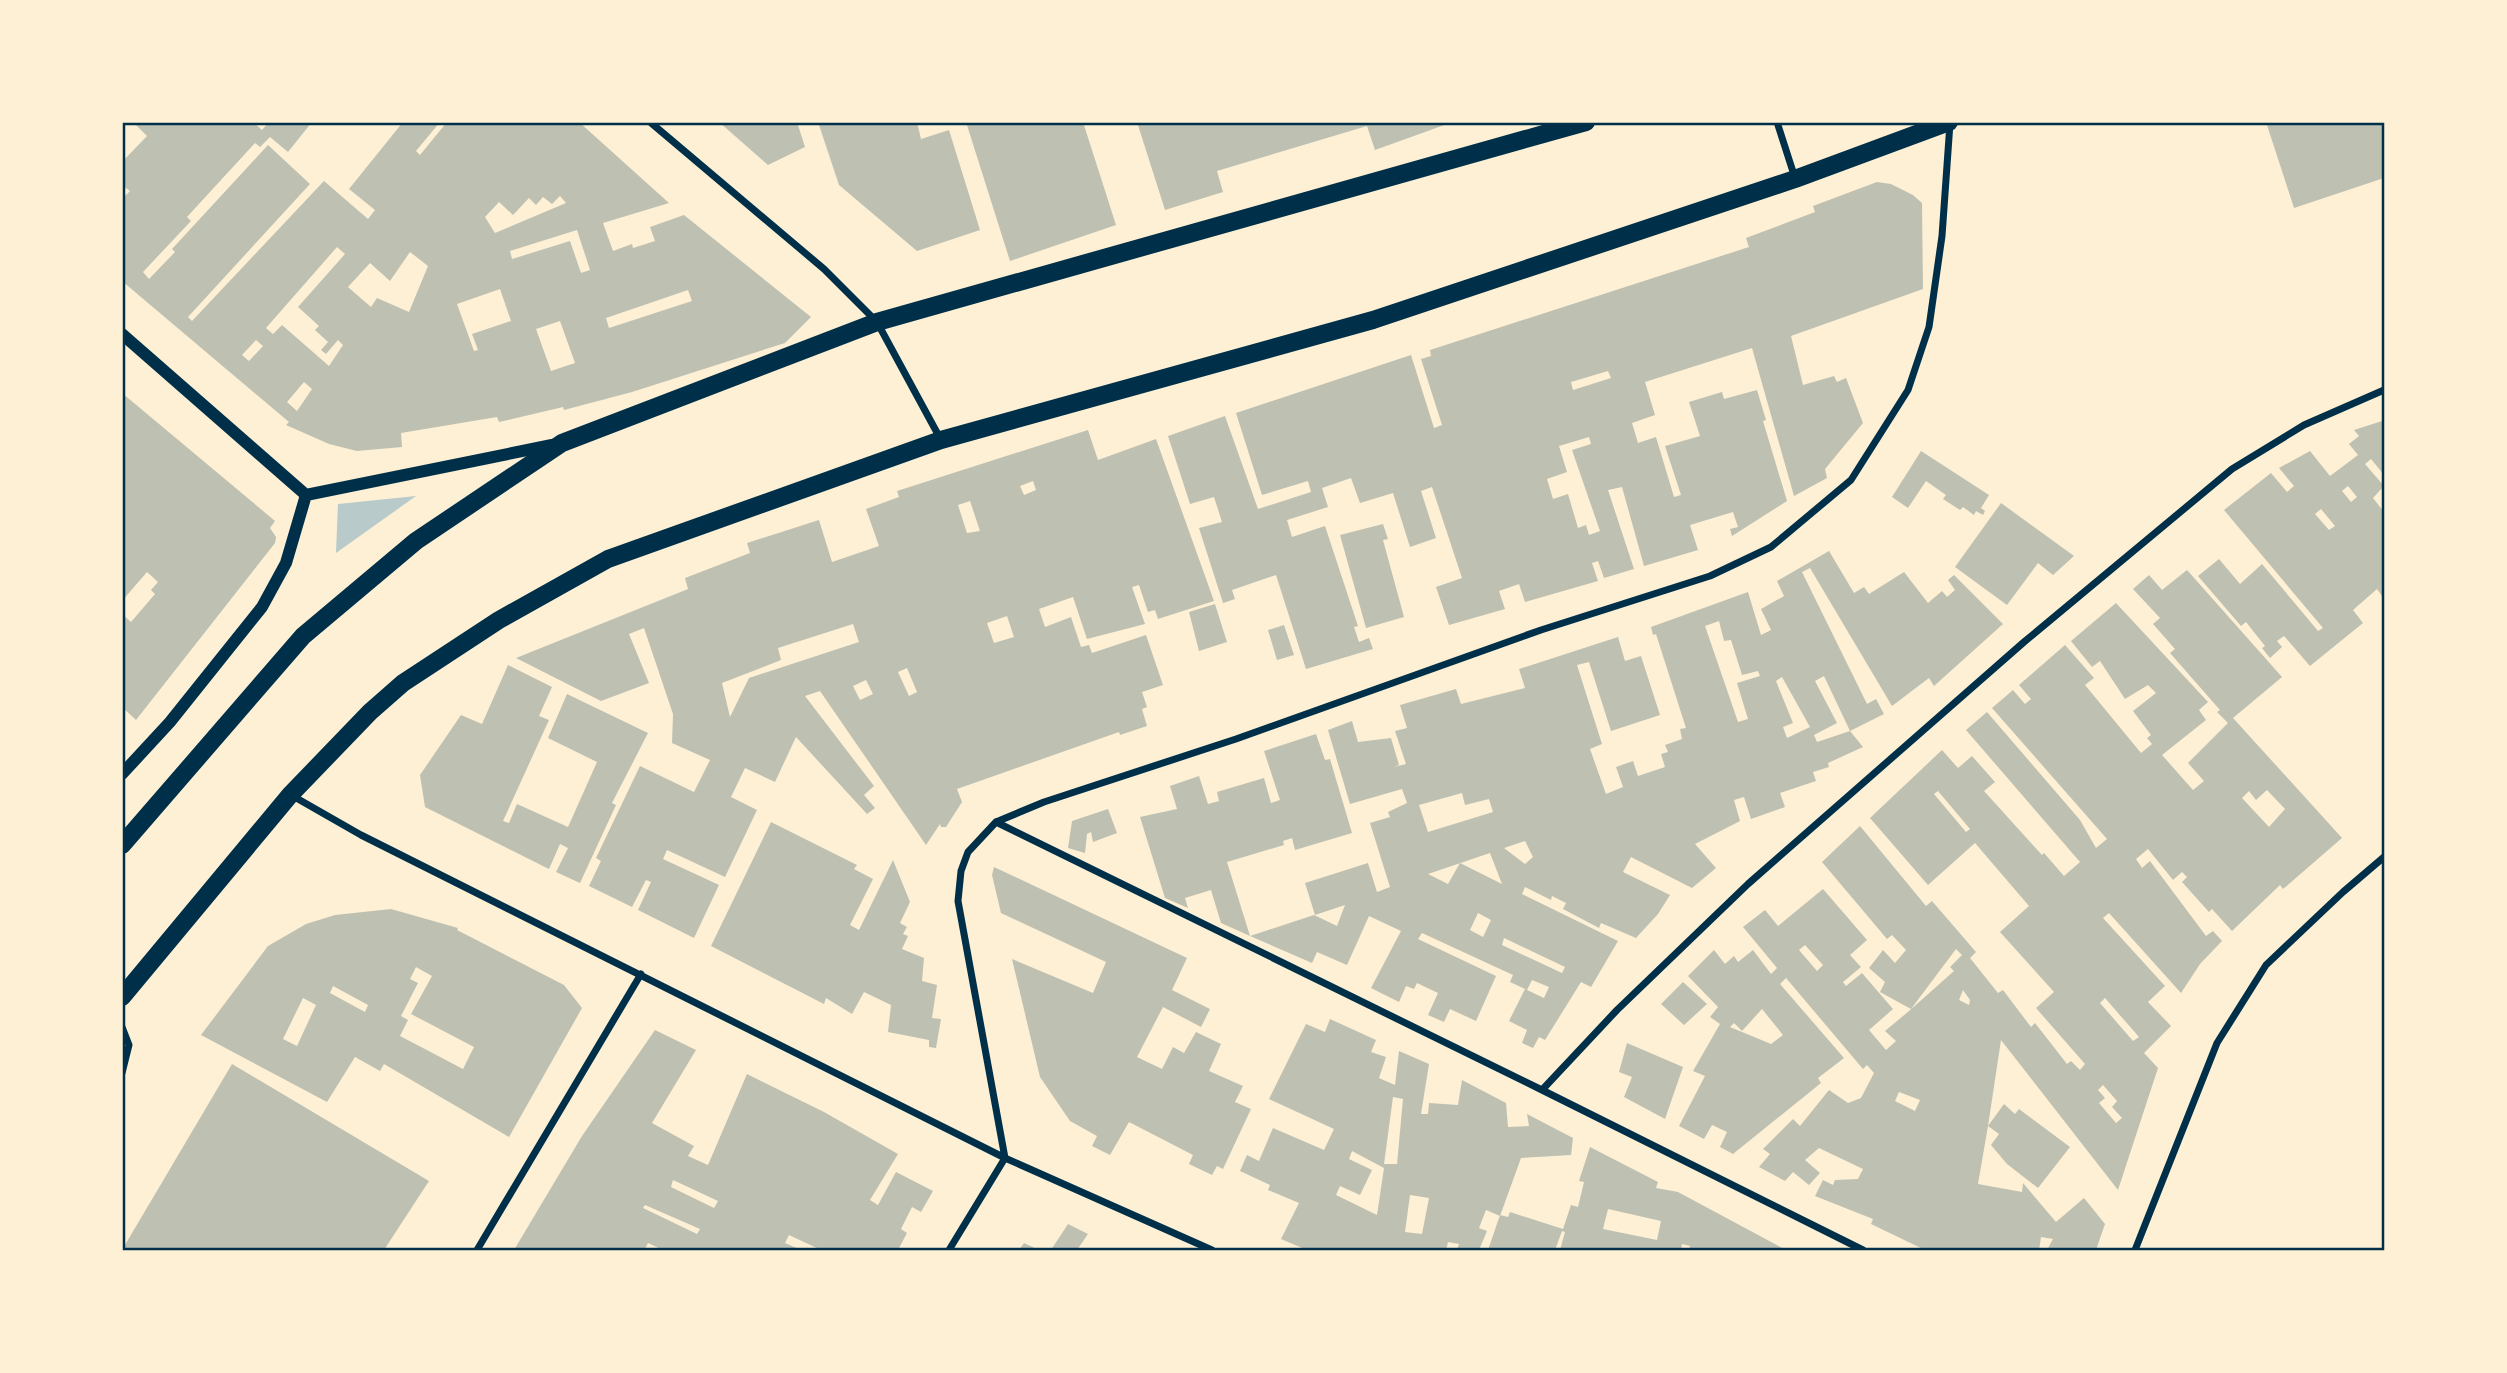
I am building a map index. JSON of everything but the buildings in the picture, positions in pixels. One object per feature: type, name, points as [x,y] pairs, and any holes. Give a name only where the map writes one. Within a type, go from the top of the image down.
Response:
[{"type":"main road","points":[[122,845],[303,636],[416,541],[562,443],[877,322],[1586,122]]},
{"type":"main road","points":[[122,997],[290,794],[369,712],[403,683],[499,620],[608,559],[941,440],[1373,320],[1795,179],[1950,122]]},
{"type":"street","points":[[650,122],[824,269],[877,322],[941,440]]},
{"type":"street","points":[[1777,122],[1795,179]]},
{"type":"street","points":[[949,1251],[1005,1157],[958,901],[961,872],[968,852],[996,822],[1044,802],[1236,739],[1541,630],[1710,576],[1771,547],[1851,480],[1908,390],[1929,327],[1942,236],[1950,122]]},
{"type":"street","points":[[122,334],[306,495]]},
{"type":"street","points":[[1542,1090],[1617,1010],[1768,866],[2024,642],[2221,478],[2304,425],[2385,390]]},
{"type":"street","points":[[306,495],[562,443]]},
{"type":"street","points":[[122,774],[170,722],[262,607],[286,564],[306,495]]},
{"type":"street","points":[[290,794],[361,835],[1005,1157],[1212,1251]]},
{"type":"street","points":[[996,822],[1863,1251]]},
{"type":"street","points":[[2135,1251],[2217,1043],[2266,965],[2343,892],[2385,857]]},
{"type":"street","points":[[477,1251],[641,974]]},
{"type":"street","points":[[122,1027],[129,1045],[122,1073]]},
{"type":"shaded area","points":[[416,496],[336,553],[338,504]]}]
